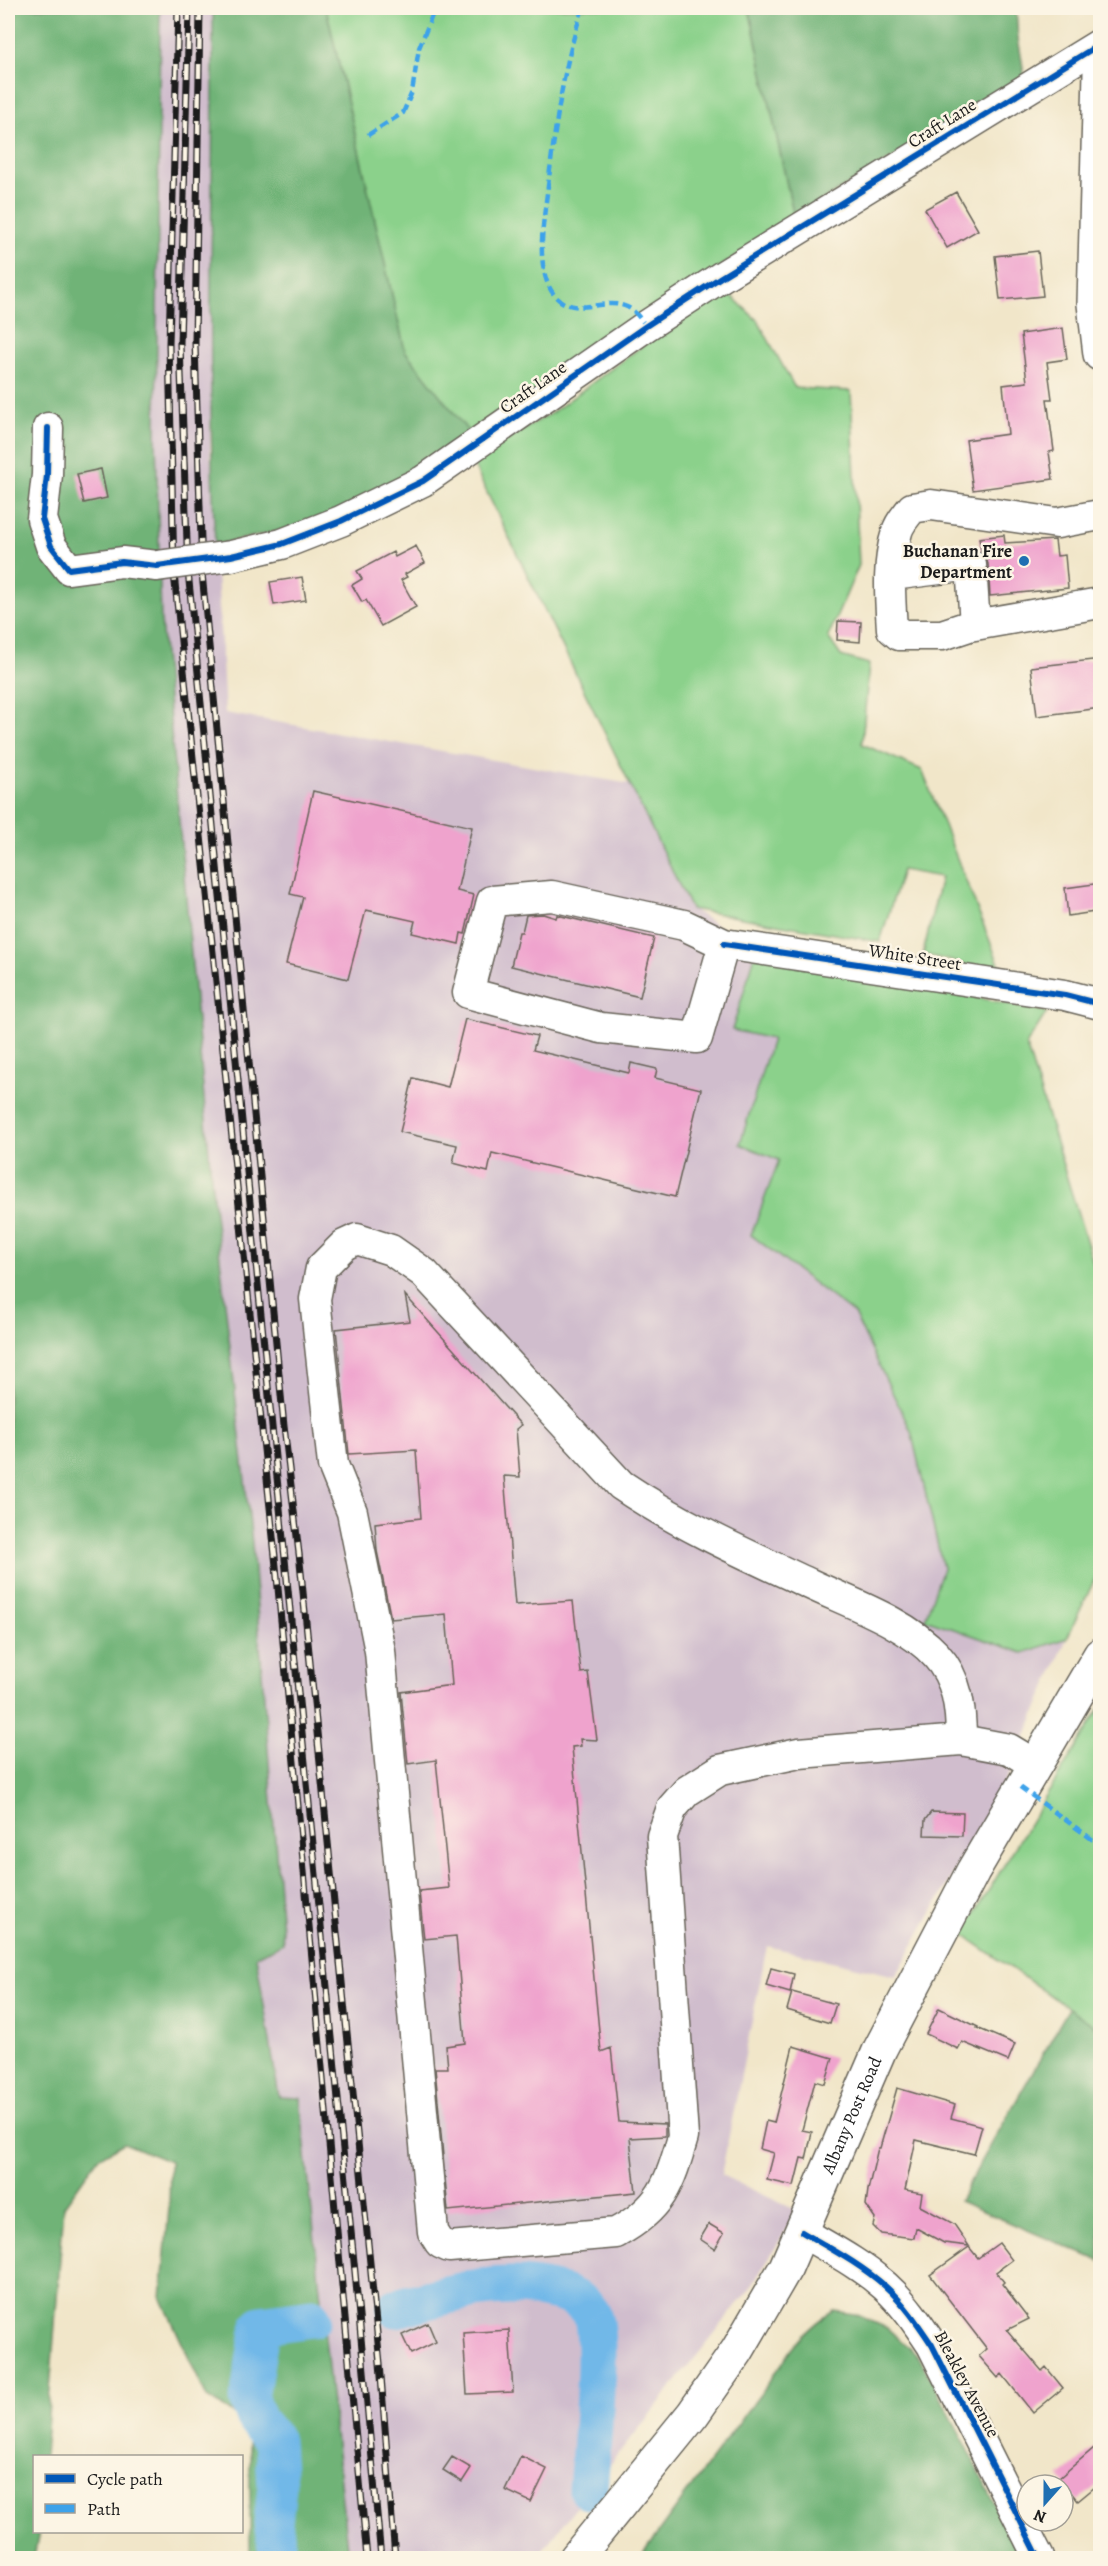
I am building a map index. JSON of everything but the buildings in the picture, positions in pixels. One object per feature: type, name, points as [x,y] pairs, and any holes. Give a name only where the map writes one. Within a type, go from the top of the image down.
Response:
[{"type":"main road","points":[[1101,72],[1094,304],[1101,354]]},
{"type":"main road","name":"Albany Post Road","points":[[576,2559],[693,2414],[737,2351],[786,2267],[880,2049],[973,1870],[1101,1654]]},
{"type":"street","name":"Craft Lane","points":[[48,428],[47,475],[42,519],[51,546],[69,569],[122,562],[157,566],[231,556],[282,544],[341,521],[423,482],[646,326],[721,277],[1101,44]]},
{"type":"street","points":[[1101,515],[1058,523],[988,515],[931,505],[912,508],[897,529],[893,550],[892,629],[899,635],[942,635],[975,625],[1101,603]]},
{"type":"street","points":[[892,575],[971,565],[975,625]]},
{"type":"street","name":"White Street","points":[[724,944],[698,1038],[601,1028],[468,993],[492,901],[552,897],[684,925],[724,944],[1065,995],[1101,1004]]},
{"type":"street","points":[[961,1740],[961,1714],[957,1691],[936,1655],[896,1623],[725,1545],[643,1500],[621,1485],[424,1273],[391,1250],[357,1239],[344,1245],[321,1268],[315,1299],[317,1335],[333,1465],[352,1512],[380,1651],[433,2232],[440,2243],[449,2247],[616,2234],[637,2222],[662,2198],[675,2165],[682,2137],[662,1836],[672,1808],[687,1791],[720,1770],[799,1753],[961,1740],[1009,1749],[1034,1764]]},
{"type":"street","name":"Bleakley Avenue","points":[[802,2232],[856,2264],[886,2287],[912,2316],[932,2345],[1039,2559]]},
{"type":"shaded area","points":[[160,8],[213,8],[210,448],[225,713],[630,784],[691,908],[756,952],[772,1039],[740,1144],[779,1159],[751,1235],[854,1314],[911,1431],[943,1568],[925,1619],[1022,1653],[1067,1638],[1012,1769],[896,1976],[767,1946],[721,2175],[798,2211],[749,2290],[536,2558],[348,2558],[300,2098],[279,2098],[256,1956],[252,1543],[212,1187],[161,620],[156,438]]},
{"type":"green space","points":[[8,8],[160,8],[156,438],[161,620],[212,1187],[252,1543],[283,1943],[256,1956],[279,2097],[300,2098],[348,2558],[250,2558],[250,2423],[207,2398],[161,2297],[169,2208],[170,2162],[124,2143],[98,2158],[64,2206],[45,2455],[33,2455],[33,2533],[39,2533],[34,2558],[8,2558]]},
{"type":"green space","points":[[213,8],[326,8],[405,351],[471,435],[435,462],[312,524],[215,545],[211,410]]},
{"type":"green space","points":[[326,8],[749,8],[794,217],[471,435],[405,351]]},
{"type":"green space","points":[[749,8],[1016,8],[1025,79],[794,217]]},
{"type":"green space","points":[[722,287],[758,321],[795,388],[851,391],[859,565],[828,637],[841,656],[869,664],[862,744],[922,770],[1003,974],[923,954],[941,877],[902,870],[880,942],[691,909],[471,460],[550,414]]},
{"type":"green space","points":[[756,952],[1047,1012],[1026,1045],[1100,1285],[1100,1568],[1067,1638],[1023,1653],[925,1619],[943,1568],[911,1431],[854,1314],[751,1235],[779,1160],[740,1144],[772,1039],[732,1030]]},
{"type":"green space","points":[[1100,1708],[1100,2030],[962,1934]]},
{"type":"green space","points":[[1069,2008],[1100,2030],[1100,2261],[959,2201]]},
{"type":"green space","points":[[834,2311],[855,2314],[887,2328],[919,2357],[965,2443],[1021,2558],[640,2558],[794,2347],[811,2328]]},
{"type":"waterway","points":[[396,2308],[473,2289],[512,2286],[558,2292],[583,2304],[591,2313],[596,2344],[595,2397],[588,2490]]},
{"type":"waterway","points":[[279,2558],[273,2523],[277,2486],[274,2441],[257,2421],[249,2399],[261,2325],[312,2318]]},
{"type":"railway","points":[[178,8],[169,344],[174,573],[276,1566],[367,2558]]},
{"type":"railway","points":[[189,8],[180,344],[188,571],[381,2558]]},
{"type":"railway","points":[[200,8],[195,343],[202,573],[284,1426],[300,1562],[380,2363],[395,2558]]},
{"type":"marked path","points":[[368,135],[403,113],[412,92],[419,48],[435,8]]},
{"type":"marked path","points":[[583,8],[566,70],[555,135],[542,236],[544,272],[553,294],[565,303],[582,307],[610,304],[627,307],[638,315],[646,326]]},
{"type":"marked path","points":[[1020,1787],[1100,1845]]},
{"type":"cycle path","points":[[48,428],[47,475],[42,519],[51,546],[69,569],[122,562],[157,566],[231,556],[282,544],[341,521],[423,481],[646,326],[721,277],[1100,44]]},
{"type":"cycle path","points":[[724,944],[1065,995],[1100,1004]]},
{"type":"cycle path","points":[[802,2232],[875,2278],[898,2299],[916,2322],[932,2345],[1039,2558]]},
{"type":"place","name":"Buchanan Fire Department","points":[[1024,561]]}]
